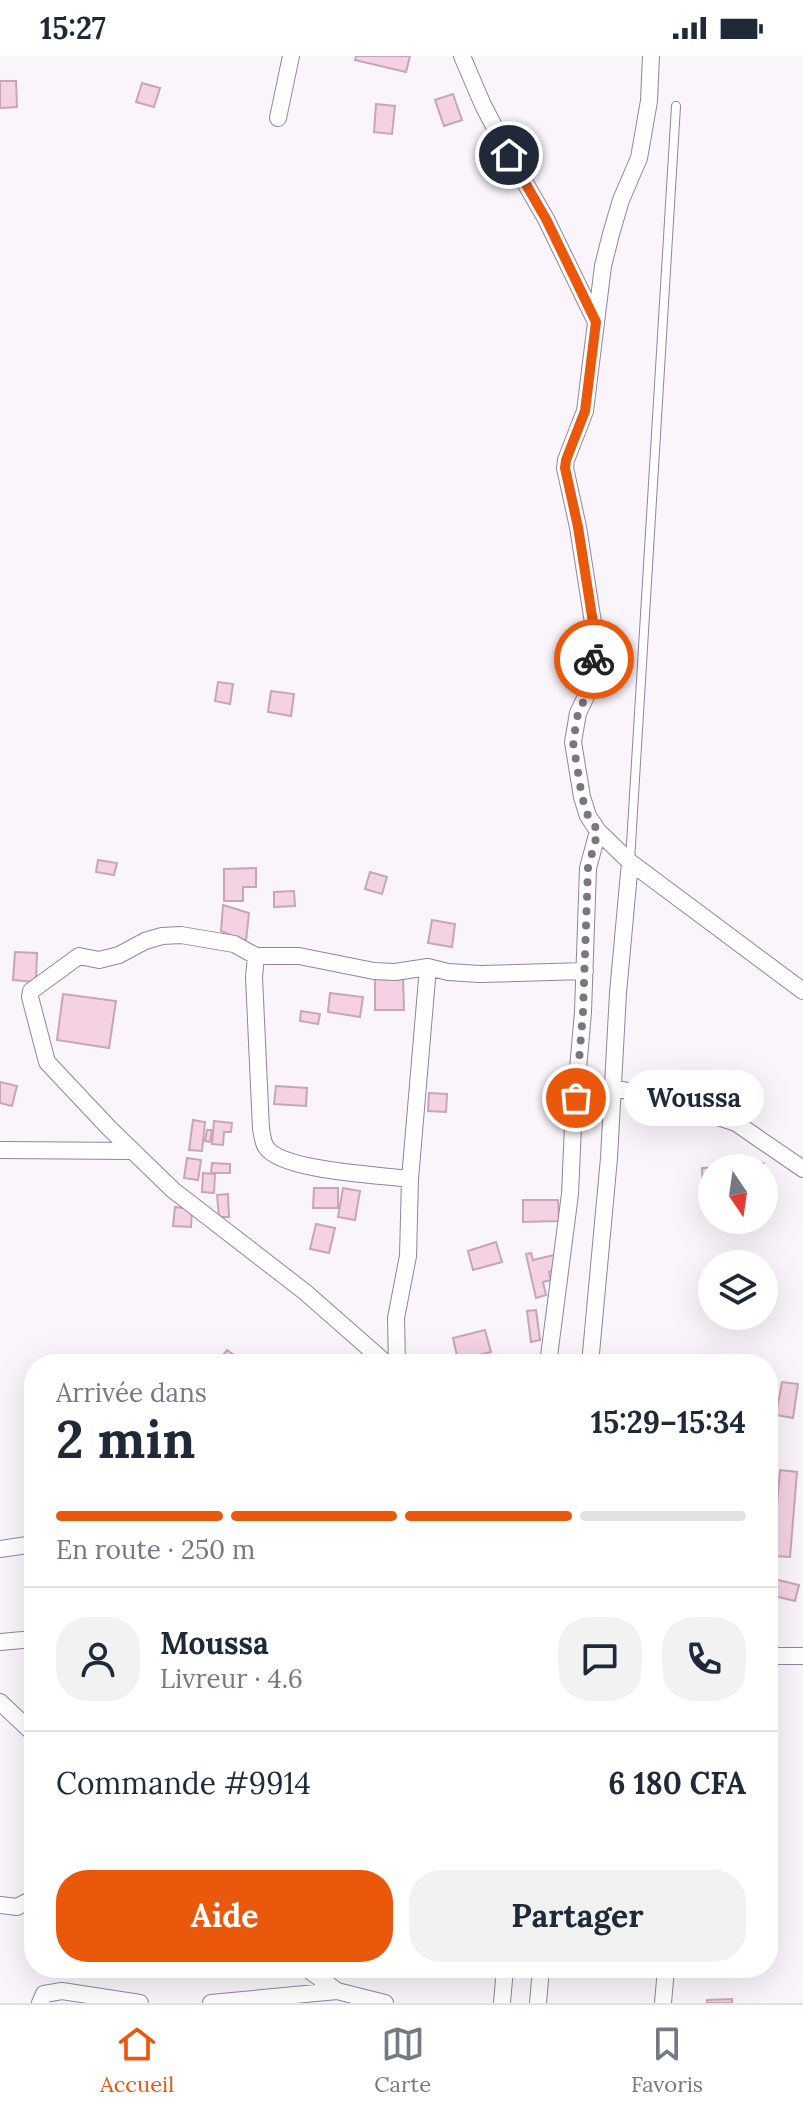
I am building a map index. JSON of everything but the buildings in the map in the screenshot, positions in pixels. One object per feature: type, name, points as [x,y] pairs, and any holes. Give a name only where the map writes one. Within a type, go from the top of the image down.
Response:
[{"type":"street","points":[[278,118],[291,56]]},
{"type":"street","points":[[462,56],[483,105],[546,219],[596,322]]},
{"type":"street","points":[[651,56],[649,101],[639,158],[621,200],[603,266],[585,411],[565,468],[582,549],[595,648],[588,692],[578,713],[573,742],[582,797],[588,816],[598,831],[630,862],[803,991]]},
{"type":"street","points":[[549,1354],[570,1194],[583,1012],[588,868],[598,831]]},
{"type":"street","points":[[591,1354],[630,862]]},
{"type":"street","points":[[376,1354],[305,1292],[173,1190],[47,1062],[31,991],[79,956],[99,960],[119,955],[145,941],[181,935],[234,944],[256,956],[299,956],[374,971],[395,972],[428,967],[480,974],[585,971]]},
{"type":"street","points":[[256,956],[261,1129],[265,1146],[278,1158],[308,1167],[410,1179]]},
{"type":"street","points":[[397,1354],[396,1318],[408,1256],[410,1179],[428,967]]},
{"type":"street","points":[[613,1088],[657,1097],[736,1123],[803,1169]]},
{"type":"street","points":[[3,1146],[132,1151]]},
{"type":"street","points":[[0,1549],[24,1545]]},
{"type":"street","points":[[0,1642],[24,1640]]},
{"type":"street","points":[[778,1656],[803,1656]]},
{"type":"street","points":[[0,1702],[24,1725]]},
{"type":"street","points":[[0,1905],[17,1907],[24,1903]]},
{"type":"street","points":[[319,1978],[337,1991]]},
{"type":"street","points":[[502,2003],[504,1978]]},
{"type":"street","points":[[538,2003],[540,1978]]},
{"type":"street","points":[[663,2003],[665,1978]]},
{"type":"street","points":[[40,2003],[44,1994],[62,1991],[140,2003]]},
{"type":"street","points":[[211,2003],[337,1991],[385,2003]]},
{"type":"lane","points":[[630,862],[676,106]]},
{"type":"way so far","points":[[576,1098],[583,1012],[588,868],[598,831],[588,816],[582,797],[573,742],[594,659]]},
{"type":"place","name":"Woussa","points":[[576,1098]]},
{"type":"route","points":[[509,155],[546,219],[596,322],[588,399],[565,468],[594,629],[594,659]]}]
